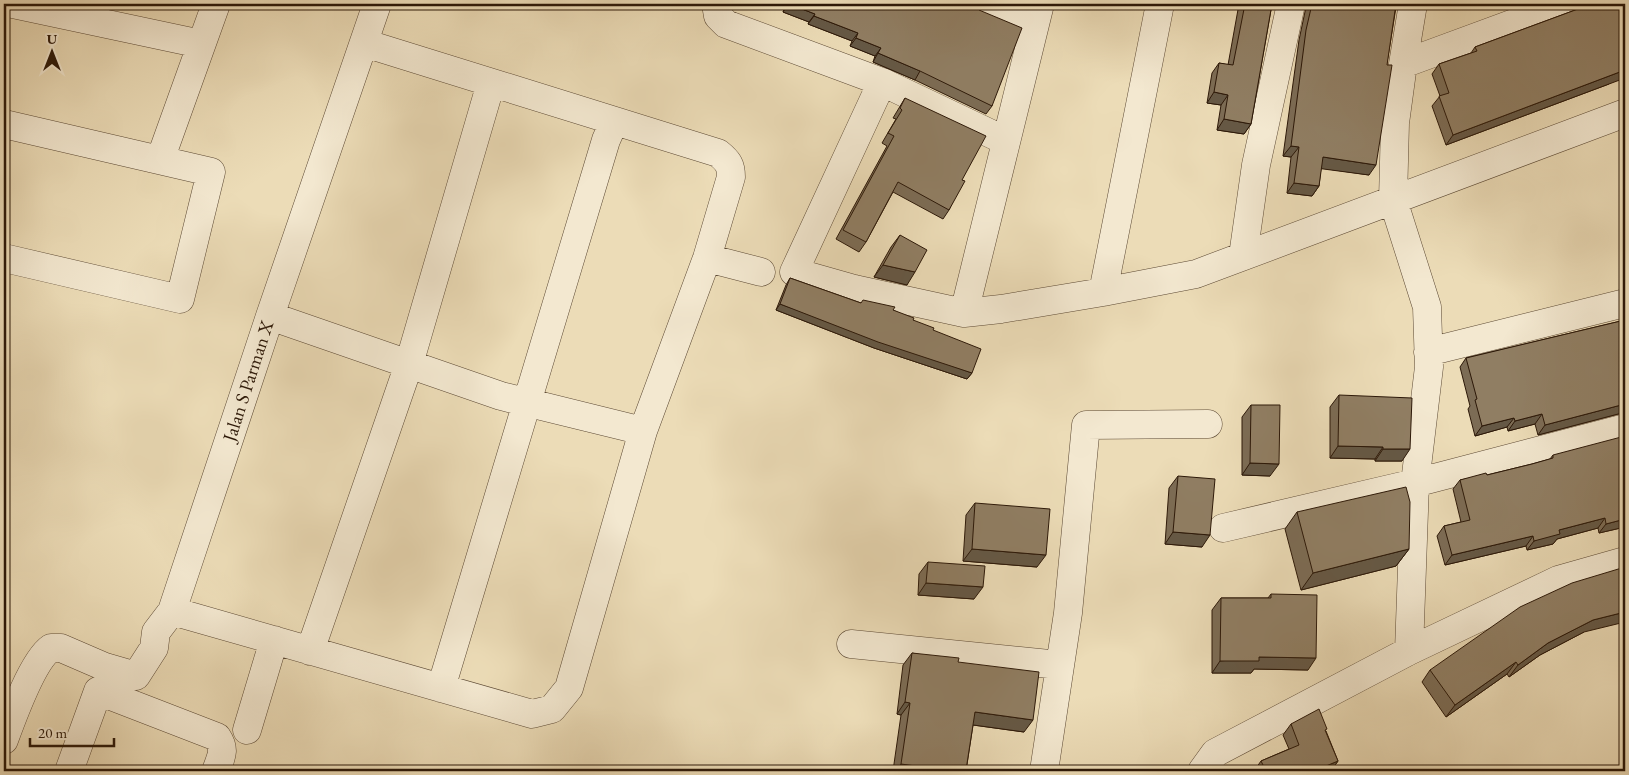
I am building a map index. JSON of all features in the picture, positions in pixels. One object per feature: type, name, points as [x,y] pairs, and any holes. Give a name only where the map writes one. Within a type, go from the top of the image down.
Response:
[{"type":"street","points":[[13,4],[201,44]]},
{"type":"street","points":[[160,160],[216,4]]},
{"type":"street","name":"Jalan S Parman X","points":[[4,740],[17,706],[41,658],[51,648],[61,648],[105,667],[136,676],[154,648],[156,632],[172,611],[270,316],[377,4]]},
{"type":"street","points":[[716,4],[718,16],[726,24],[882,82],[1006,141]]},
{"type":"street","points":[[964,313],[1036,15],[980,4]]},
{"type":"street","points":[[1103,292],[1160,4]]},
{"type":"street","points":[[1243,256],[1256,165],[1291,4]]},
{"type":"street","points":[[1409,651],[1415,483],[1429,367],[1427,307],[1393,200],[1395,123],[1413,4]]},
{"type":"street","points":[[1403,64],[1566,4]]},
{"type":"street","points":[[172,611],[532,714],[552,709],[568,688],[643,431],[707,258],[731,177],[731,169],[728,161],[718,154],[364,43]]},
{"type":"street","points":[[882,82],[794,272],[854,289],[964,313],[1001,309],[1103,292],[1196,274],[1625,113]]},
{"type":"street","points":[[310,650],[409,364],[492,83]]},
{"type":"street","points":[[441,688],[606,140],[614,122]]},
{"type":"street","points":[[4,124],[211,172],[180,299],[4,258]]},
{"type":"street","points":[[707,258],[761,272]]},
{"type":"street","points":[[1428,352],[1625,303]]},
{"type":"street","points":[[270,316],[527,403],[643,431]]},
{"type":"street","points":[[1044,771],[1068,613],[1086,425],[1208,424]]},
{"type":"street","points":[[1224,528],[1415,483],[1625,428]]},
{"type":"street","points":[[1202,771],[1215,753],[1409,651],[1558,580],[1625,561]]},
{"type":"street","points":[[247,730],[274,640]]},
{"type":"street","points":[[851,644],[1059,665]]},
{"type":"street","points":[[69,771],[98,691],[217,737],[223,745],[222,755],[216,771]]},
{"type":"building","points":[[789,4],[973,4],[979,10],[1022,28],[992,106],[878,53],[881,48],[856,38],[858,33]]},
{"type":"building","points":[[1245,4],[1272,4],[1251,124],[1224,119],[1228,95],[1214,92],[1219,63],[1233,65]]},
{"type":"building","points":[[1312,4],[1396,4],[1387,65],[1392,65],[1376,165],[1323,157],[1319,186],[1294,183],[1299,147],[1291,146],[1306,30]]},
{"type":"building","points":[[1585,4],[1625,4],[1625,70],[1453,135],[1439,96],[1449,93],[1439,64],[1477,51],[1475,47],[1578,9]]},
{"type":"building","points":[[905,98],[986,136],[962,180],[965,181],[949,210],[898,182],[866,242],[843,230],[894,136],[888,133],[902,110],[900,108]]},
{"type":"building","points":[[900,235],[927,250],[915,272],[883,265]]},
{"type":"building","points":[[790,278],[861,303],[863,300],[895,307],[893,310],[934,328],[933,330],[981,349],[972,373],[878,342],[780,304]]},
{"type":"building","points":[[1625,320],[1625,404],[1545,425],[1542,414],[1515,421],[1514,418],[1482,426],[1466,358]]},
{"type":"building","points":[[1339,395],[1412,398],[1410,449],[1338,446]]},
{"type":"building","points":[[1251,405],[1280,405],[1279,464],[1250,463]]},
{"type":"building","points":[[1625,436],[1625,519],[1606,524],[1605,518],[1559,530],[1560,534],[1534,541],[1533,536],[1452,555],[1444,526],[1470,520],[1460,480],[1532,464],[1553,458],[1553,455]]},
{"type":"building","points":[[1178,476],[1215,479],[1210,535],[1173,532]]},
{"type":"building","points":[[1406,487],[1410,502],[1409,549],[1313,573],[1297,512]]},
{"type":"building","points":[[975,503],[1050,509],[1046,555],[972,549]]},
{"type":"building","points":[[928,562],[985,566],[983,587],[926,583]]},
{"type":"building","points":[[1625,567],[1625,612],[1593,620],[1548,643],[1518,665],[1516,662],[1455,705],[1430,670],[1520,607],[1572,583]]},
{"type":"building","points":[[1271,594],[1317,595],[1316,658],[1259,657],[1259,661],[1220,661],[1221,598],[1271,598]]},
{"type":"building","points":[[912,653],[959,658],[958,662],[1039,672],[1033,720],[975,712],[966,770],[939,766],[938,769],[901,764],[910,703],[905,702]]},
{"type":"building","points":[[1319,709],[1327,729],[1325,730],[1338,761],[1314,771],[1266,771],[1261,761],[1299,745],[1291,724]]}]
